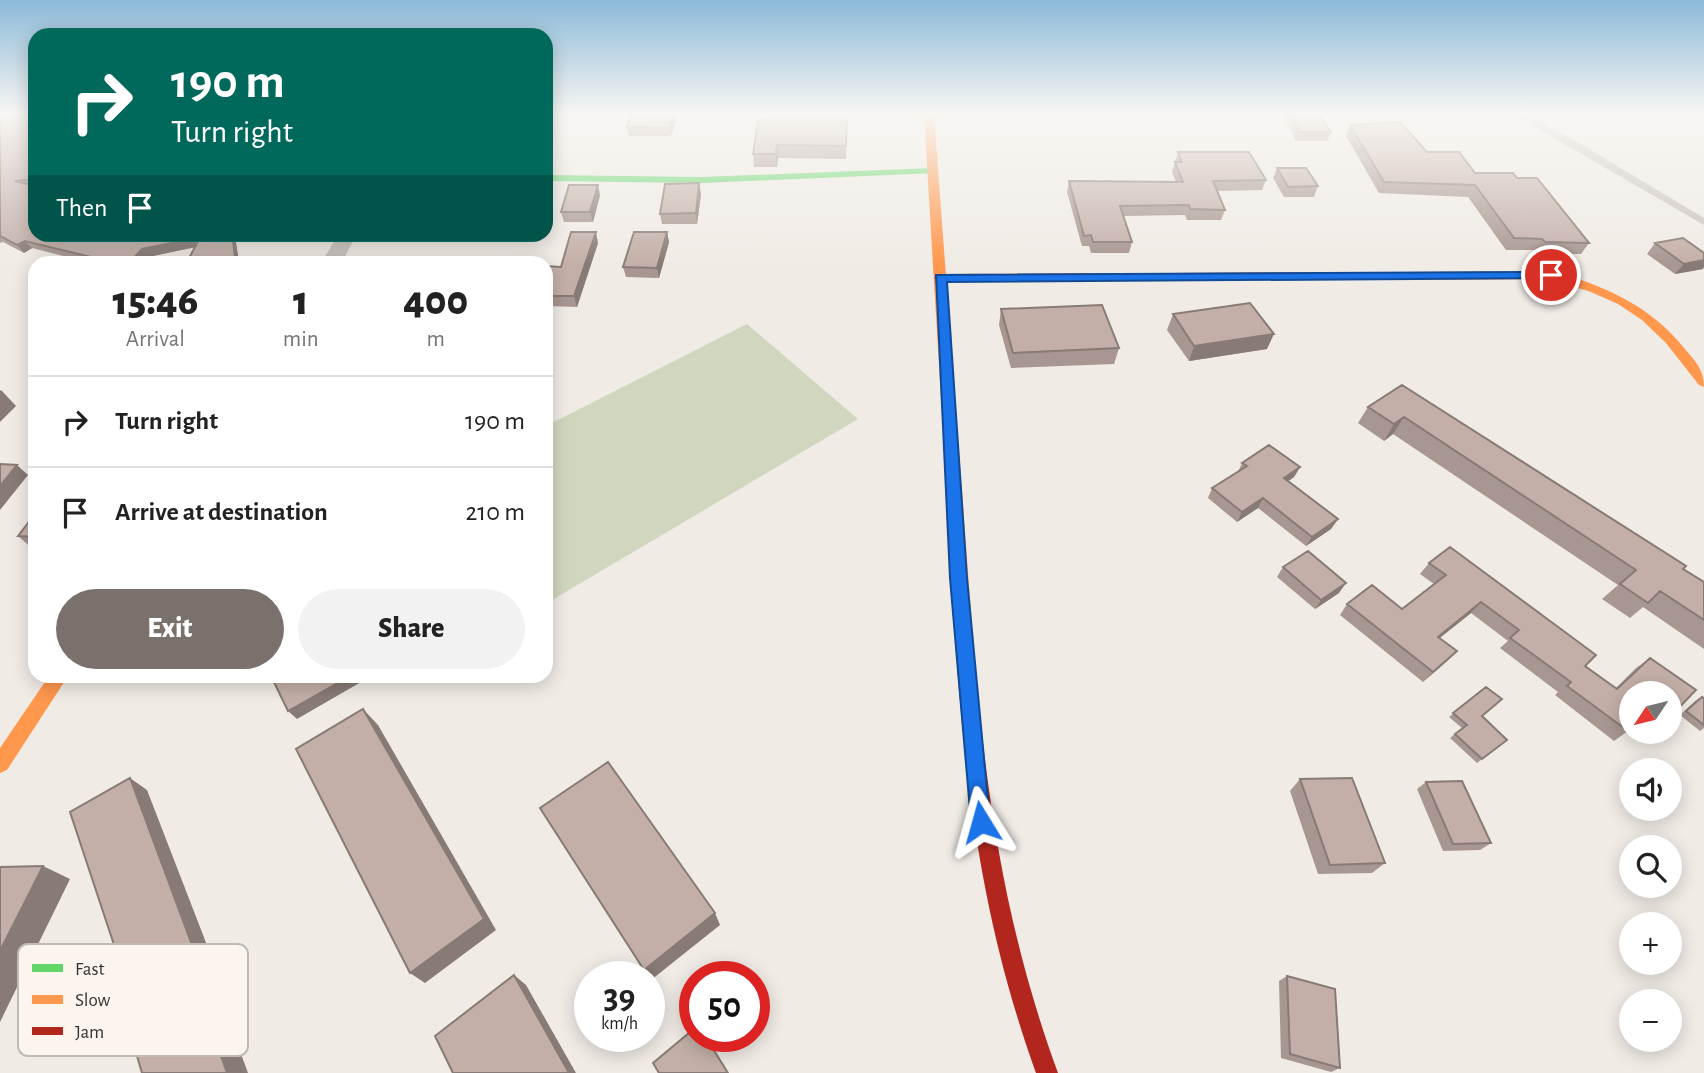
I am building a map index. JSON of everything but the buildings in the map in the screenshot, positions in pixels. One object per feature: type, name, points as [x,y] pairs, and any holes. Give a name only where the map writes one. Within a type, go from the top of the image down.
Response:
[{"type":"street","points":[[932,165],[958,578],[976,799],[996,912],[1024,1022],[1046,1073]]},
{"type":"street","points":[[553,178],[702,180],[932,172]]},
{"type":"street","points":[[940,278],[1551,275],[1594,287],[1621,299],[1659,326],[1704,382]]},
{"type":"street","points":[[0,764],[53,683]]},
{"type":"lane","points":[[1610,165],[1704,222]]},
{"type":"green space","points":[[747,324],[858,419],[553,599],[553,422]]},
{"type":"traffic: fast","points":[[553,178],[702,180],[932,171]]},
{"type":"traffic: slow","points":[[932,165],[966,666]]},
{"type":"traffic: slow","points":[[1405,276],[1551,275],[1595,289],[1622,301],[1647,317],[1671,340],[1704,382]]},
{"type":"traffic: slow","points":[[0,764],[54,683]]},
{"type":"traffic: jam","points":[[940,278],[1405,276]]},
{"type":"traffic: jam","points":[[966,666],[982,822],[991,873],[1014,973],[1047,1073]]},
{"type":"route","points":[[981,822],[976,799],[958,578],[950,408],[940,278],[1551,275]]}]
